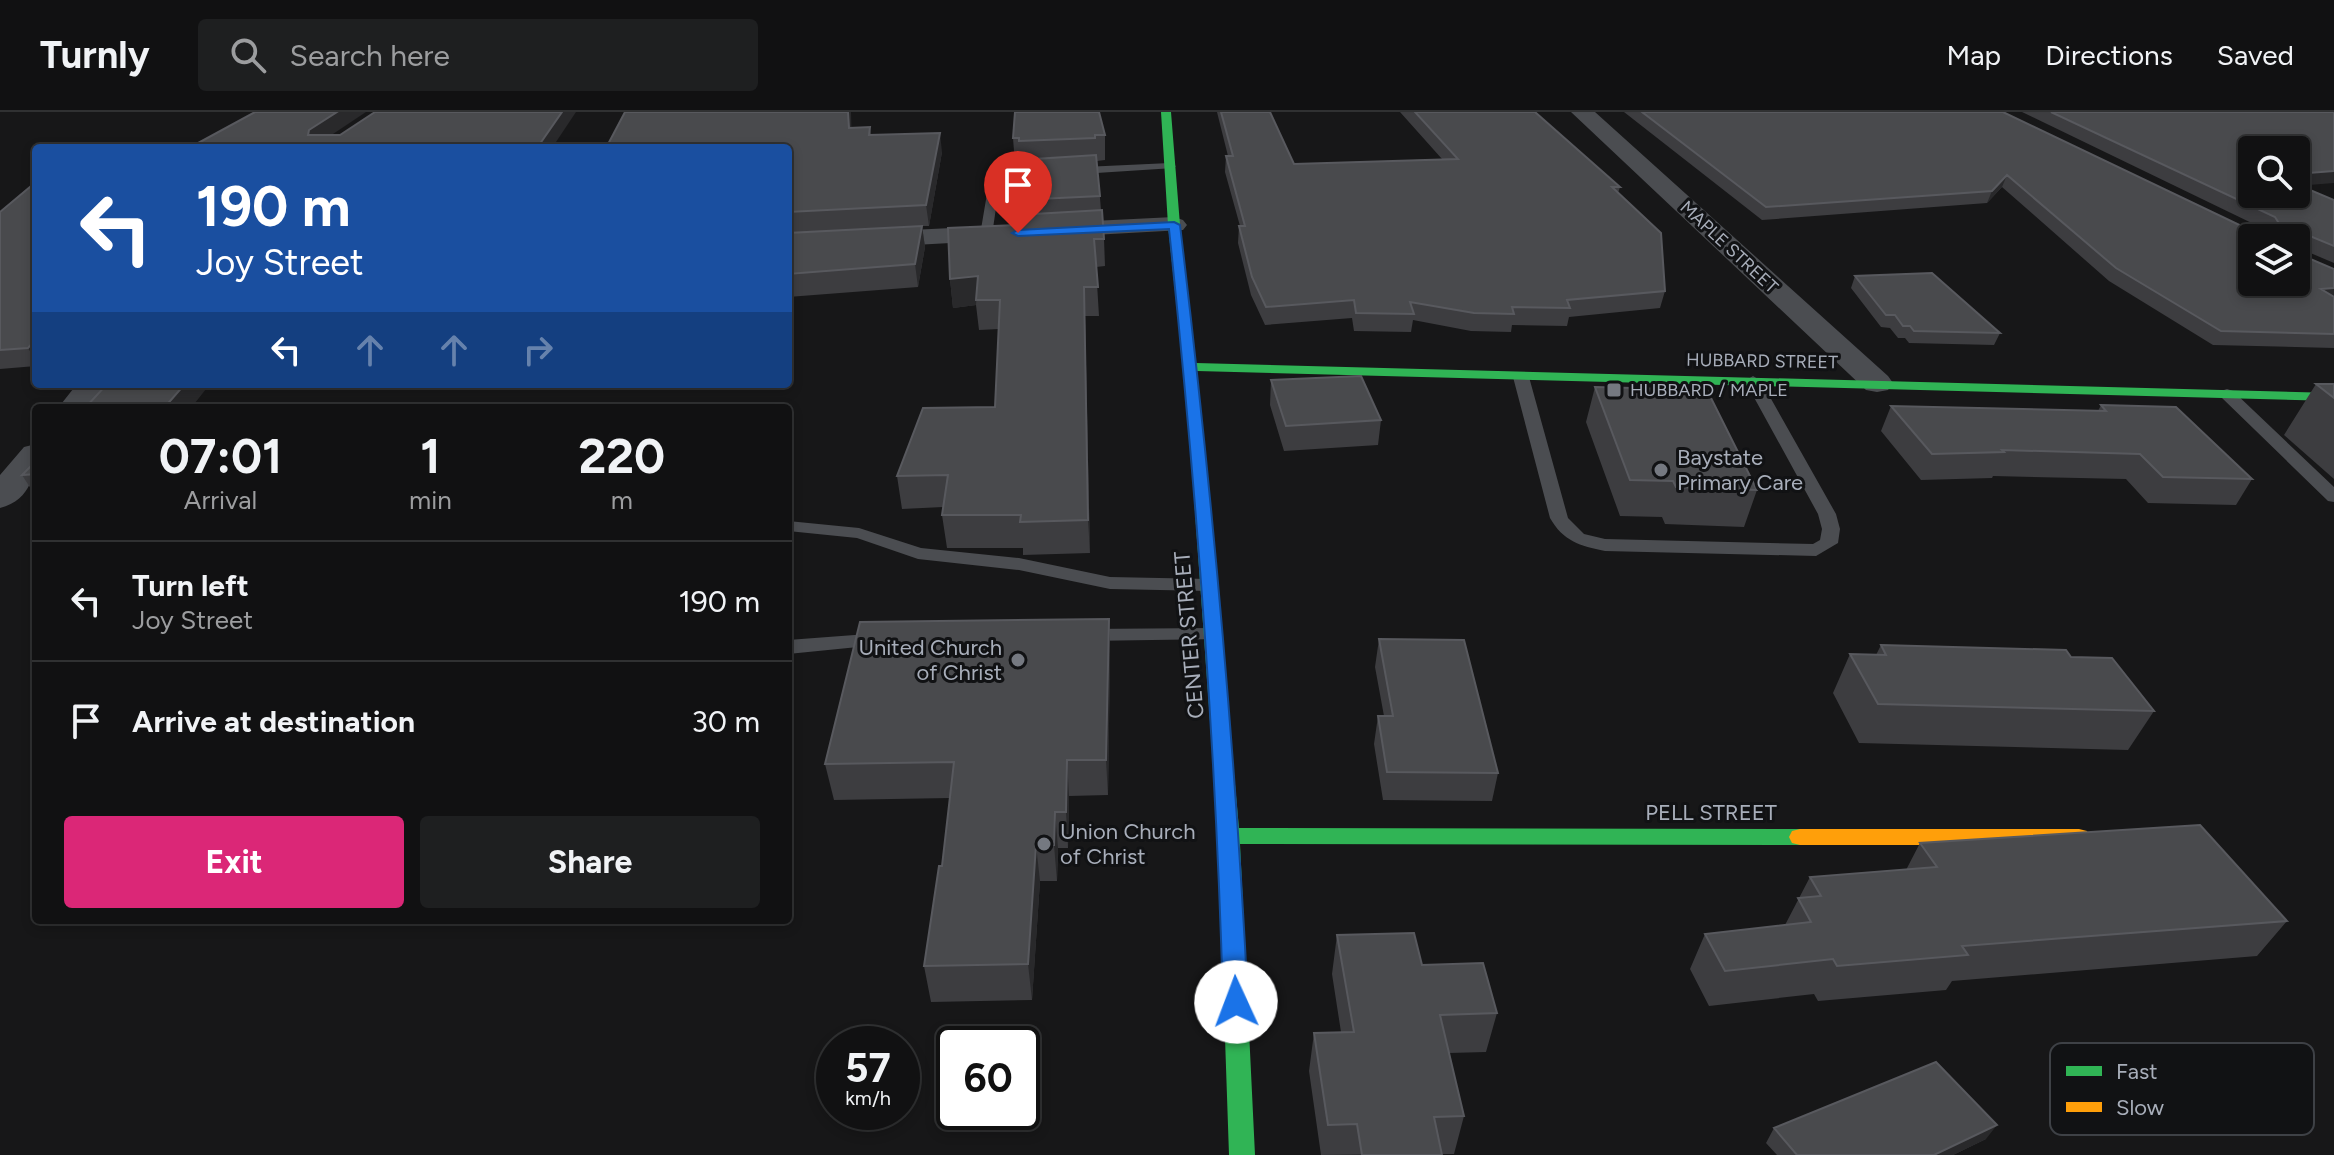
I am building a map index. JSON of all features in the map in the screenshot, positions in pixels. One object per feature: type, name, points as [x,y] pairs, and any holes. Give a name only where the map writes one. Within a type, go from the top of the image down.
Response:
[{"type":"street","name":"CENTER STREET","points":[[1166,112],[1229,836],[1242,1155]]},
{"type":"street","name":"MAPLE STREET","points":[[1582,112],[1877,383]]},
{"type":"street","points":[[792,244],[1174,225]]},
{"type":"street","name":"HUBBARD STREET","points":[[1190,367],[2334,397]]},
{"type":"street","points":[[77,404],[91,388]]},
{"type":"street","points":[[0,497],[32,459]]},
{"type":"street","name":"PELL STREET","points":[[1229,836],[2098,837]]},
{"type":"lane","points":[[986,235],[994,179],[1019,174],[1170,166]]},
{"type":"lane","points":[[1521,377],[1559,518],[1565,532],[1580,541],[1605,545],[1816,550],[1829,543],[1831,529],[1827,514],[1753,381]]},
{"type":"lane","points":[[2227,394],[2334,497]]},
{"type":"lane","points":[[792,526],[859,533],[918,553],[1019,564],[1110,583],[1209,585]]},
{"type":"lane","points":[[1064,636],[1213,634]]},
{"type":"lane","points":[[792,647],[857,639],[905,638]]},
{"type":"building","points":[[255,112],[337,112],[309,130],[308,135],[340,135],[375,112],[562,112],[540,144],[196,144]]},
{"type":"building","points":[[625,112],[848,112],[849,128],[870,127],[869,135],[940,133],[926,205],[792,212],[792,144],[608,144]]},
{"type":"building","points":[[1015,112],[1099,112],[1105,135],[1019,141],[1019,138],[1013,138]]},
{"type":"building","points":[[1221,112],[1270,112],[1294,164],[1458,159],[1415,112],[1535,112],[1620,187],[1612,187],[1661,233],[1665,291],[1567,300],[1570,308],[1512,307],[1514,314],[1474,313],[1410,302],[1414,314],[1356,313],[1354,300],[1266,307],[1252,277],[1239,226],[1245,226],[1226,156],[1233,156]]},
{"type":"building","points":[[1642,112],[2003,112],[2238,224],[2238,296],[2310,296],[2310,259],[2334,269],[2334,288],[2321,289],[2334,297],[2334,334],[2221,331],[2116,268],[2007,175],[1992,191],[1766,207]]},
{"type":"building","points":[[2051,112],[2334,112],[2334,171],[2310,173],[2310,136],[2238,136],[2238,200]]},
{"type":"building","points":[[1096,155],[1100,196],[1018,200],[1019,160]]},
{"type":"building","points":[[32,185],[32,344],[28,348],[0,350],[0,212]]},
{"type":"building","points":[[2310,190],[2334,200],[2334,246],[2310,236],[2310,224],[2279,224],[2275,217],[2256,208],[2310,208]]},
{"type":"building","points":[[1102,210],[1104,239],[1094,239],[1098,287],[1084,287],[1088,520],[1020,522],[1021,515],[942,515],[948,475],[897,476],[923,408],[995,407],[1000,300],[976,300],[978,276],[950,279],[948,228],[1017,225],[1017,215]]},
{"type":"building","points":[[922,226],[915,264],[792,274],[792,233]]},
{"type":"building","points":[[1932,273],[2000,333],[1914,331],[1910,326],[1903,326],[1895,315],[1886,315],[1855,276]]},
{"type":"building","points":[[1361,376],[1381,420],[1286,426],[1271,380]]},
{"type":"building","points":[[2316,384],[2334,384],[2334,398]]},
{"type":"building","points":[[1595,387],[1707,390],[1757,490],[1676,487],[1673,481],[1630,480]]},
{"type":"building","points":[[103,388],[182,388],[168,404],[89,404]]},
{"type":"building","points":[[2101,405],[2176,407],[2252,479],[2163,477],[2140,454],[2002,450],[2004,452],[1932,454],[1891,406],[2106,411]]},
{"type":"building","points":[[32,465],[32,474],[22,475]]},
{"type":"building","points":[[1109,619],[1106,760],[1067,760],[1066,812],[1055,812],[1054,845],[1036,845],[1028,964],[924,966],[939,866],[942,866],[954,762],[825,764],[860,622]]},
{"type":"building","points":[[1379,639],[1464,640],[1498,773],[1387,772],[1378,716],[1393,716]]},
{"type":"building","points":[[1881,645],[2066,650],[2071,657],[2112,658],[2154,711],[1878,704],[1850,654],[1886,655]]},
{"type":"building","points":[[2200,825],[2287,921],[1962,946],[1968,955],[1837,966],[1833,959],[1725,971],[1705,934],[1811,922],[1798,898],[1821,896],[1810,877],[1937,867],[1920,843]]},
{"type":"building","points":[[1414,933],[1422,965],[1483,963],[1497,1013],[1440,1015],[1464,1116],[1434,1117],[1442,1155],[1362,1155],[1357,1124],[1328,1125],[1314,1033],[1354,1032],[1337,935]]},
{"type":"building","points":[[1936,1062],[1997,1125],[1934,1155],[1797,1155],[1774,1128]]},
{"type":"traffic: fast","points":[[1166,112],[1174,225],[1195,414],[1229,833],[1242,1155]]},
{"type":"traffic: fast","points":[[1190,367],[2334,397]]},
{"type":"traffic: fast","points":[[1229,836],[1800,837]]},
{"type":"traffic: slow","points":[[1800,837],[2079,837]]},
{"type":"place","name":"HUBBARD / MAPLE","points":[[1614,390]]},
{"type":"place","name":"Baystate Primary Care","points":[[1661,470]]},
{"type":"place","name":"United Church of Christ","points":[[1018,660]]},
{"type":"place","name":"Union Church of Christ","points":[[1044,844]]},
{"type":"route","points":[[1018,233],[1174,225],[1195,414],[1229,833],[1236,1002]]}]
